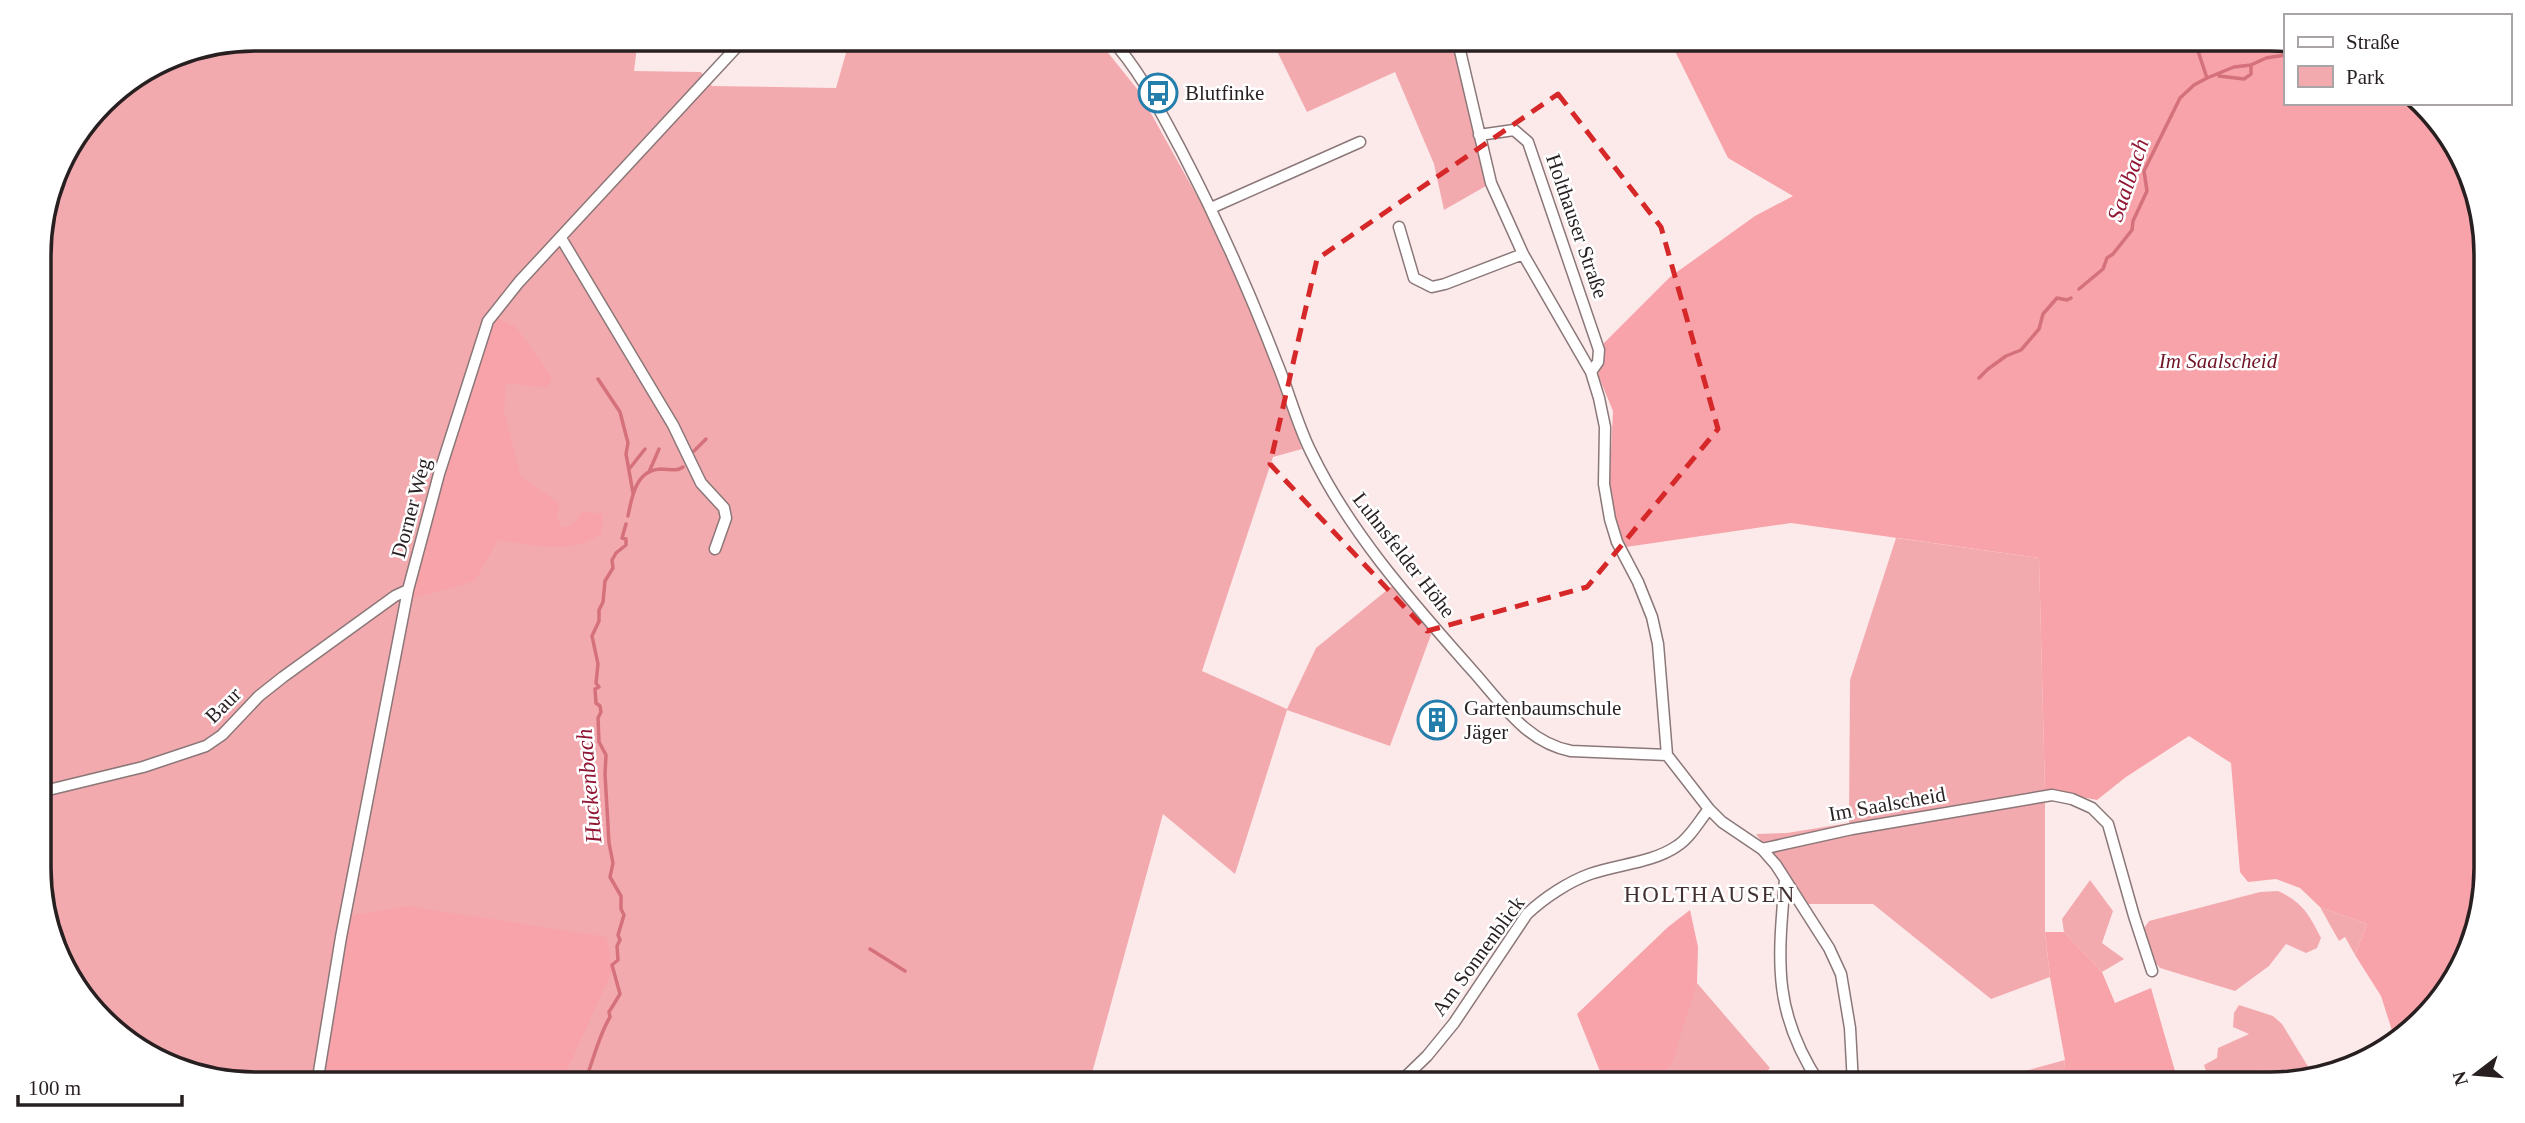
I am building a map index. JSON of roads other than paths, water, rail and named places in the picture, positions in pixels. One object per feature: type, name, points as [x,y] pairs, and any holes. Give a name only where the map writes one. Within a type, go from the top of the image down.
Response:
[{"type":"street","name":"Dorner Weg","points":[[319,1072],[341,937],[408,590],[439,474],[488,321],[494,310],[733,51]]},
{"type":"street","name":"Luhnsfelder Höhe","points":[[1120,51],[1157,105],[1211,208],[1277,362],[1309,450],[1349,521],[1405,592],[1535,738],[1556,748],[1571,751],[1667,755]]},
{"type":"street","name":"Holthauser Straße","points":[[1460,51],[1490,183],[1523,254],[1591,372],[1605,427],[1604,484],[1610,519],[1617,541],[1639,582],[1652,617],[1658,644],[1667,755]]},
{"type":"street","name":"Holthauser Straße","points":[[1479,135],[1514,130],[1528,142],[1599,350],[1598,362],[1591,372]]},
{"type":"street","points":[[1211,208],[1360,142]]},
{"type":"street","points":[[1398,227],[1414,278],[1432,287],[1523,254]]},
{"type":"street","points":[[561,238],[673,425],[701,483],[717,498],[726,512],[715,549]]},
{"type":"street","name":"Baur","points":[[51,789],[143,767],[206,746],[222,736],[259,696],[283,677],[408,590]]},
{"type":"street","points":[[1667,755],[1722,822],[1762,849],[1829,948],[1841,974],[1850,1028],[1852,1072]]},
{"type":"street","name":"Im Saalscheid","points":[[1762,849],[1852,829],[2052,794],[2072,799],[2092,808],[2108,824],[2152,971]]},
{"type":"street","name":"Am Sonnenblick","points":[[1410,1072],[1454,1023],[1527,914],[1536,906],[1589,874],[1661,855],[1680,845],[1709,809]]},
{"type":"street","points":[[1784,879],[1778,959],[1781,991],[1792,1031],[1814,1072]]},
{"type":"waterway","points":[[2198,51],[2207,78]]},
{"type":"waterway","name":"Saalbach","points":[[2079,289],[2103,269],[2107,258],[2132,230],[2133,221],[2147,191],[2144,171],[2180,98],[2194,85],[2207,78],[2234,67],[2284,55]]},
{"type":"waterway","points":[[2219,76],[2244,79],[2251,74],[2251,65]]},
{"type":"waterway","name":"Saalbach","points":[[1979,378],[2006,356],[2021,350],[2039,329],[2043,314],[2057,298],[2071,298]]},
{"type":"waterway","points":[[598,379],[620,412],[628,443],[626,454],[633,493]]},
{"type":"waterway","name":"Huckenbach","points":[[694,451],[706,439]]},
{"type":"waterway","points":[[630,468],[645,449]]},
{"type":"waterway","points":[[649,472],[659,449]]},
{"type":"waterway","name":"Huckenbach","points":[[628,516],[637,485],[646,474],[653,470],[675,470],[683,467]]},
{"type":"waterway","name":"Huckenbach","points":[[588,1072],[610,1017],[609,1012],[620,994],[612,965],[618,960],[618,935],[624,915],[621,896],[610,877],[613,863],[609,843],[606,755],[599,742],[598,718],[601,712],[596,703],[595,689],[599,687],[596,683],[598,664],[592,636],[599,621],[605,581],[613,568],[612,560],[626,545],[626,539],[622,538],[626,524]]},
{"type":"waterway","points":[[870,949],[905,971]]},
{"type":"place","name":"Blutfinke","points":[[1158,93]]},
{"type":"place","name":"Gartenbaumschule Jäger","points":[[1437,720]]},
{"type":"district","name":"HOLTHAUSEN","points":[[1710,894]]}]
